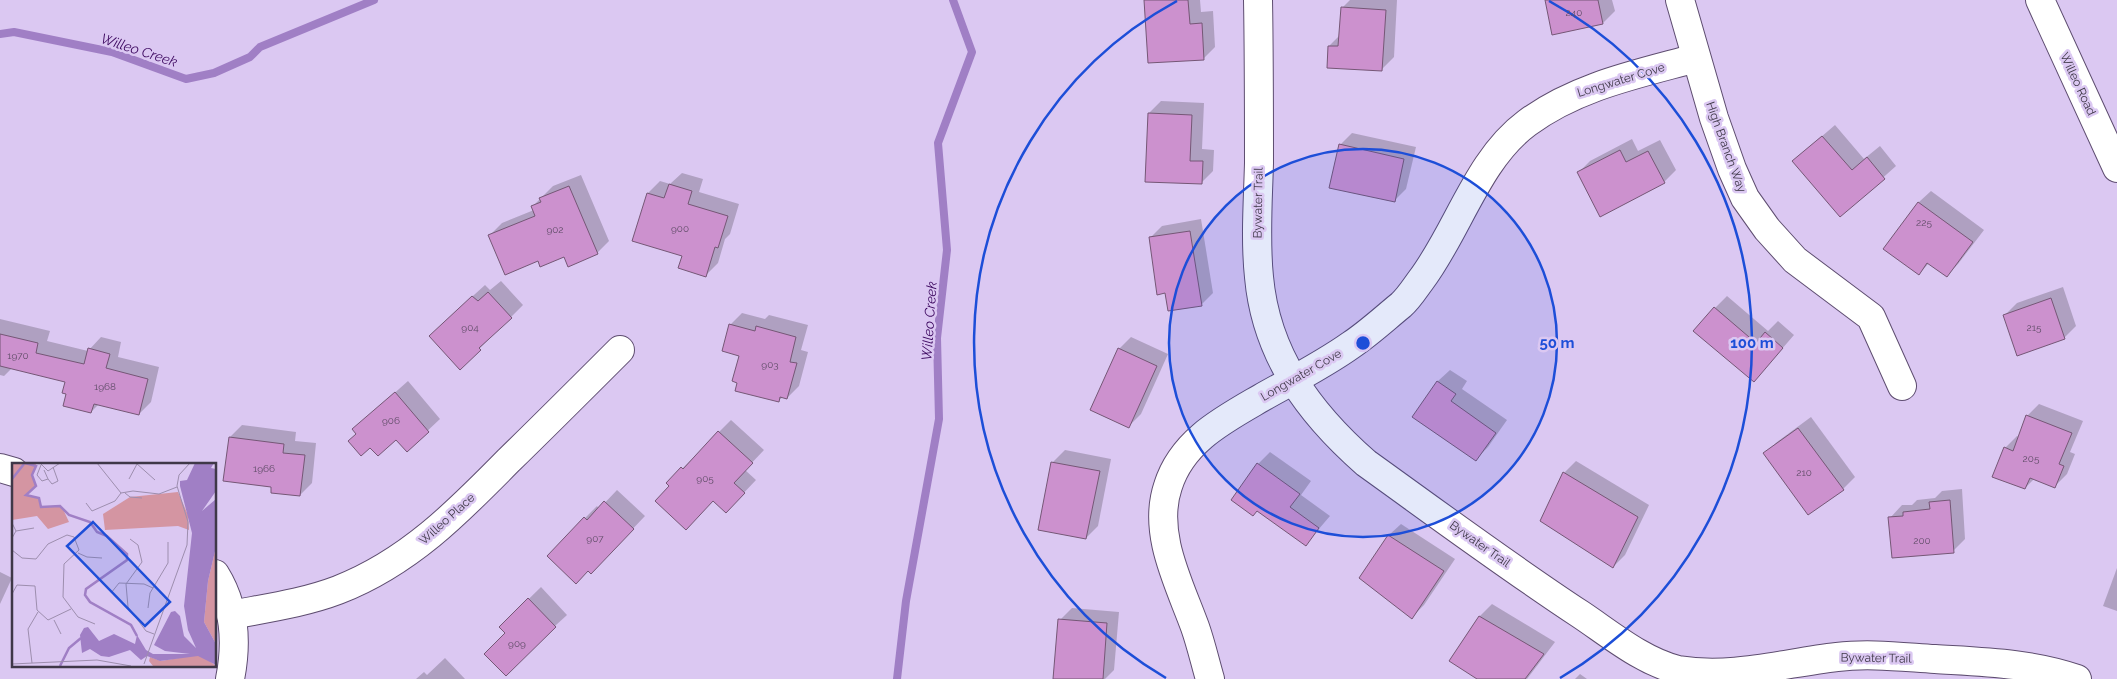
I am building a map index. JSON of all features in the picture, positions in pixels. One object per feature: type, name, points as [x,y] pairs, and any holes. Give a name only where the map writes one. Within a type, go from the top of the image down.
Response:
[{"type":"street","name":"Bywater Trail","points":[[1258,0],[1257,227],[1259,278],[1265,313],[1275,346],[1293,380],[1319,417],[1338,438],[1366,463],[1550,594],[1630,648],[1669,666],[1708,674],[1739,674],[1819,659],[1880,656],[2014,664],[2046,669],[2077,679]]},
{"type":"street","name":"High Branch Way","points":[[1680,0],[1696,58],[1732,170],[1745,198],[1767,229],[1795,260],[1871,317],[1902,386]]},
{"type":"street","name":"Willeo Road","points":[[2040,0],[2117,168]]},
{"type":"street","name":"Longwater Cove","points":[[1210,679],[1196,631],[1169,555],[1163,527],[1167,488],[1174,471],[1189,448],[1214,425],[1352,345],[1404,302],[1435,261],[1474,187],[1495,156],[1524,124],[1552,105],[1582,91],[1696,58]]},
{"type":"street","name":"Willeo Place","points":[[231,615],[311,599],[338,590],[370,576],[414,548],[439,529],[461,508],[620,350]]},
{"type":"street","points":[[216,577],[231,615],[235,642],[230,679]]},
{"type":"building","points":[[1144,0],[1188,0],[1190,24],[1202,23],[1204,60],[1148,63]]},
{"type":"building","points":[[1545,0],[1598,0],[1603,24],[1552,35]]},
{"type":"building","points":[[1341,7],[1386,10],[1382,71],[1327,68],[1328,46],[1338,46]]},
{"type":"building","points":[[1148,113],[1192,115],[1190,161],[1203,161],[1202,184],[1145,182]]},
{"type":"building","points":[[1822,136],[1852,170],[1867,157],[1885,179],[1840,217],[1792,161]]},
{"type":"building","points":[[1339,144],[1404,159],[1395,202],[1329,188]]},
{"type":"building","points":[[1620,150],[1626,162],[1648,151],[1665,183],[1600,217],[1577,172]]},
{"type":"building","points":[[669,184],[692,191],[688,204],[728,216],[718,248],[715,247],[706,277],[678,268],[682,256],[632,241],[647,193],[664,198]]},
{"type":"building","points":[[569,186],[598,254],[568,267],[564,257],[540,267],[538,261],[505,275],[488,235],[535,216],[531,206],[541,202],[539,198]]},
{"type":"building","points":[[1918,202],[1973,242],[1947,277],[1927,263],[1919,275],[1883,249]]},
{"type":"building","points":[[1190,231],[1202,306],[1168,311],[1165,293],[1157,295],[1149,237]]},
{"type":"building","points":[[488,292],[512,318],[479,348],[481,350],[460,370],[429,336],[472,296],[478,301]]},
{"type":"building","points":[[2051,298],[2065,339],[2017,356],[2003,315]]},
{"type":"building","points":[[1714,307],[1756,343],[1765,332],[1783,348],[1754,382],[1693,331]]},
{"type":"building","points":[[729,324],[755,331],[756,326],[796,337],[790,362],[797,363],[787,399],[780,397],[779,402],[735,391],[737,383],[732,381],[739,356],[722,351]]},
{"type":"building","points":[[0,334],[38,343],[36,353],[84,364],[88,348],[110,354],[106,368],[148,379],[139,415],[94,404],[91,413],[63,406],[66,394],[62,393],[65,382],[0,366]]},
{"type":"building","points":[[1118,348],[1157,366],[1129,428],[1090,410]]},
{"type":"building","points":[[1437,381],[1456,394],[1451,401],[1496,433],[1476,461],[1412,417]]},
{"type":"building","points":[[395,392],[429,432],[407,452],[396,440],[378,456],[370,448],[361,456],[348,441],[356,434],[352,429]]},
{"type":"building","points":[[2026,415],[2072,433],[2059,464],[2064,466],[2055,488],[2030,478],[2025,489],[1992,477],[2004,447],[2013,451]]},
{"type":"building","points":[[1798,428],[1844,490],[1808,515],[1763,453]]},
{"type":"building","points":[[718,431],[753,463],[734,483],[745,493],[726,513],[713,501],[686,530],[655,501],[669,486],[666,483],[681,467],[683,469]]},
{"type":"building","points":[[229,437],[284,444],[283,453],[305,455],[300,496],[271,493],[271,487],[223,481]]},
{"type":"building","points":[[1051,462],[1100,471],[1086,539],[1038,530]]},
{"type":"building","points":[[1257,463],[1300,494],[1290,507],[1319,528],[1306,546],[1257,511],[1253,516],[1231,500]]},
{"type":"building","points":[[1563,472],[1638,517],[1613,568],[1540,521]]},
{"type":"building","points":[[1950,500],[1954,553],[1892,558],[1888,517],[1903,516],[1903,512],[1930,509],[1929,502]]},
{"type":"building","points":[[604,501],[634,529],[591,574],[588,571],[576,584],[547,556],[584,517],[587,520]]},
{"type":"building","points":[[1388,535],[1444,571],[1412,619],[1359,578]]},
{"type":"building","points":[[528,598],[556,627],[506,676],[484,654],[505,633],[499,627]]},
{"type":"building","points":[[1479,616],[1544,654],[1525,679],[1477,679],[1449,661]]},
{"type":"building","points":[[1058,619],[1107,623],[1103,679],[1053,679]]},
{"type":"waterway","name":"Willeo Creek","points":[[0,34],[14,32],[112,52],[186,79],[214,73],[250,57],[260,47],[374,0]]},
{"type":"waterway","name":"Willeo Creek","points":[[897,679],[906,601],[939,419],[937,338],[947,250],[938,143],[972,52],[953,0]]}]
